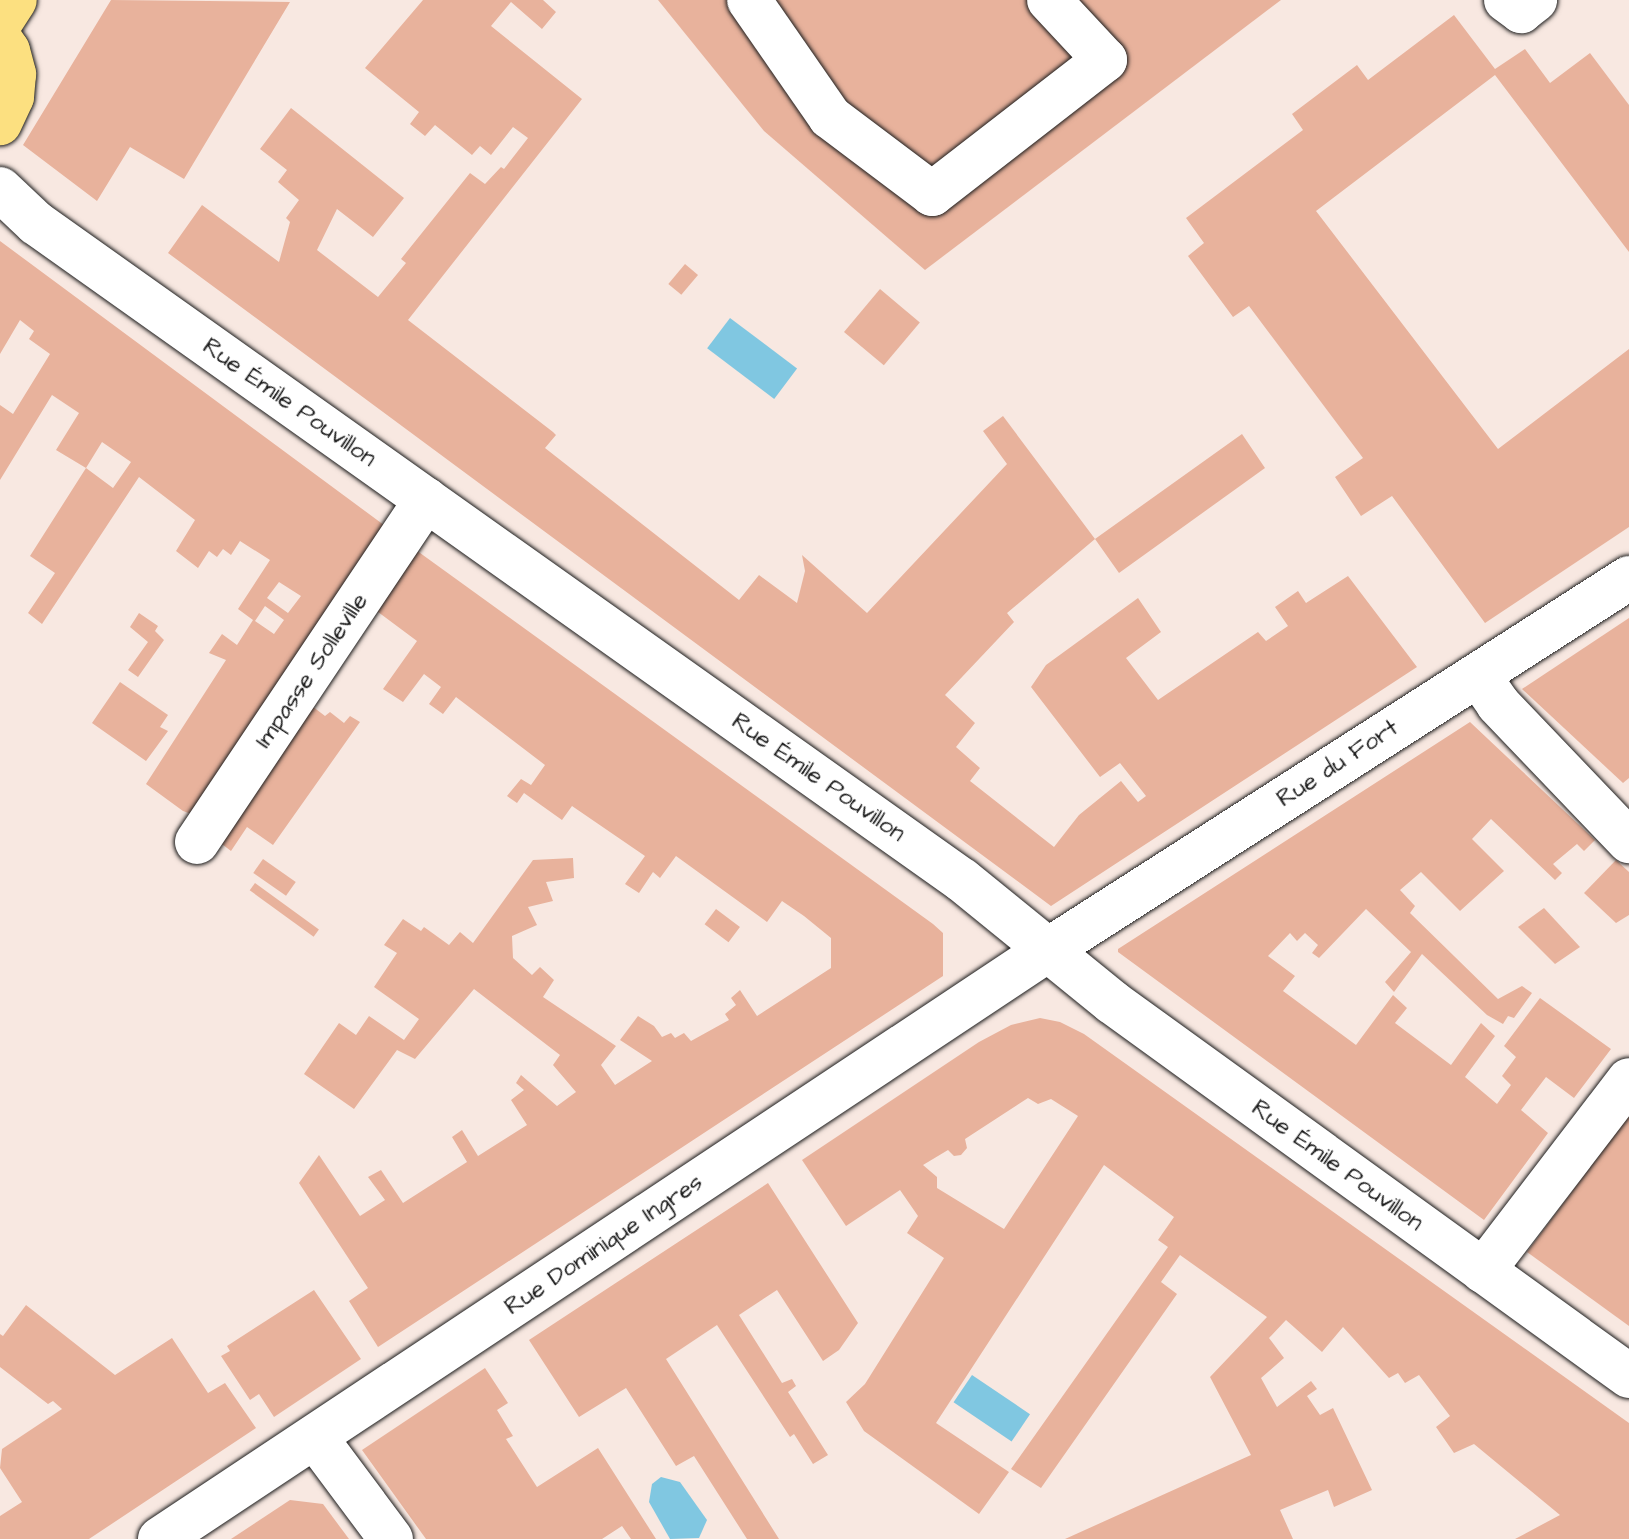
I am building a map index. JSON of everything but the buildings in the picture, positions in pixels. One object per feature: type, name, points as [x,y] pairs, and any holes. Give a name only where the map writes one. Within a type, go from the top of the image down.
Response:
[{"type":"main road","points":[[0,23],[15,0]]},
{"type":"main road","points":[[0,39],[8,51],[14,74],[12,97],[0,123]]},
{"type":"street","points":[[749,0],[830,117],[932,194],[1105,60],[1049,0]]},
{"type":"street","points":[[1506,0],[1521,11],[1535,0]]},
{"type":"street","name":"Rue Émile Pouvillon","points":[[0,189],[36,223],[962,880],[1112,1002],[1629,1376]]},
{"type":"street","name":"Impasse Solleville","points":[[197,842],[426,500]]},
{"type":"street","name":"Rue du Fort","points":[[1048,950],[1629,578]]},
{"type":"street","points":[[1478,675],[1498,704],[1629,841]]},
{"type":"street","name":"Rue Dominique Ingres","points":[[160,1539],[1048,950]]},
{"type":"street","points":[[1483,1271],[1629,1080]]},
{"type":"street","points":[[315,1437],[391,1539]]},
{"type":"water","points":[[730,318],[797,369],[774,399],[707,348]]},
{"type":"water","points":[[972,1375],[1030,1414],[1012,1442],[954,1402]]},
{"type":"water","points":[[661,1477],[680,1482],[707,1520],[699,1538],[670,1539],[649,1502],[652,1484]]}]
